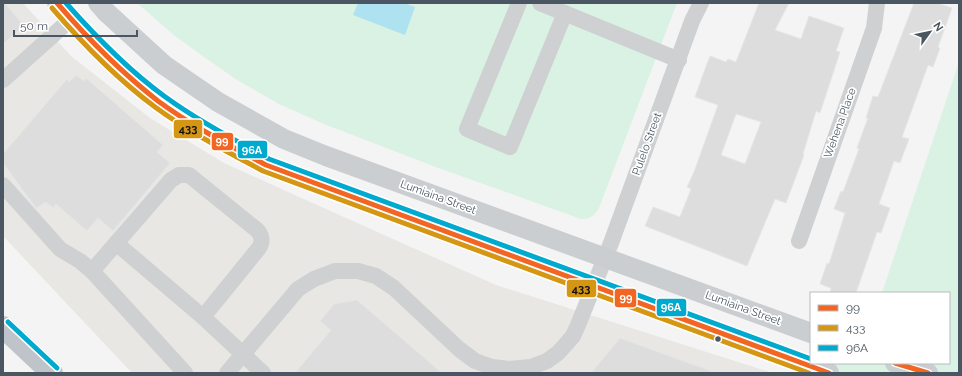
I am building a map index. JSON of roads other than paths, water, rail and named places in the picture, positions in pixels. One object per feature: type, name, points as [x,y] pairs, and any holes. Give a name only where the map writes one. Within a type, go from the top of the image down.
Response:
[{"type":"highway","points":[[3,327],[52,373]]},
{"type":"main road","points":[[57,3],[100,50],[130,78],[176,112],[224,142],[266,165],[829,373]]},
{"type":"main road","name":"Lumiaina Street","points":[[98,3],[164,65],[218,102],[284,139],[326,156],[810,333]]},
{"type":"main road","points":[[898,364],[928,373]]},
{"type":"street","points":[[518,3],[467,129],[510,147],[565,13]]},
{"type":"street","points":[[540,3],[679,60]]},
{"type":"street","name":"Pulelo Street","points":[[227,373],[298,289],[314,279],[335,271],[358,271],[376,276],[394,288],[459,349],[475,361],[492,367],[509,369],[531,367],[558,354],[573,336],[594,286],[679,60],[692,21],[702,3]]},
{"type":"street","name":"Wehena Place","points":[[799,241],[874,28],[877,3]]},
{"type":"street","points":[[3,80],[71,20]]},
{"type":"street","points":[[92,271],[174,177],[182,174],[191,176],[257,230],[261,237],[260,246],[203,317]]},
{"type":"street","points":[[3,185],[60,249],[80,261],[92,271],[185,373]]},
{"type":"street","points":[[116,244],[203,317],[263,373]]},
{"type":"water","points":[[358,3],[404,3],[415,7],[405,35],[353,15]]}]
